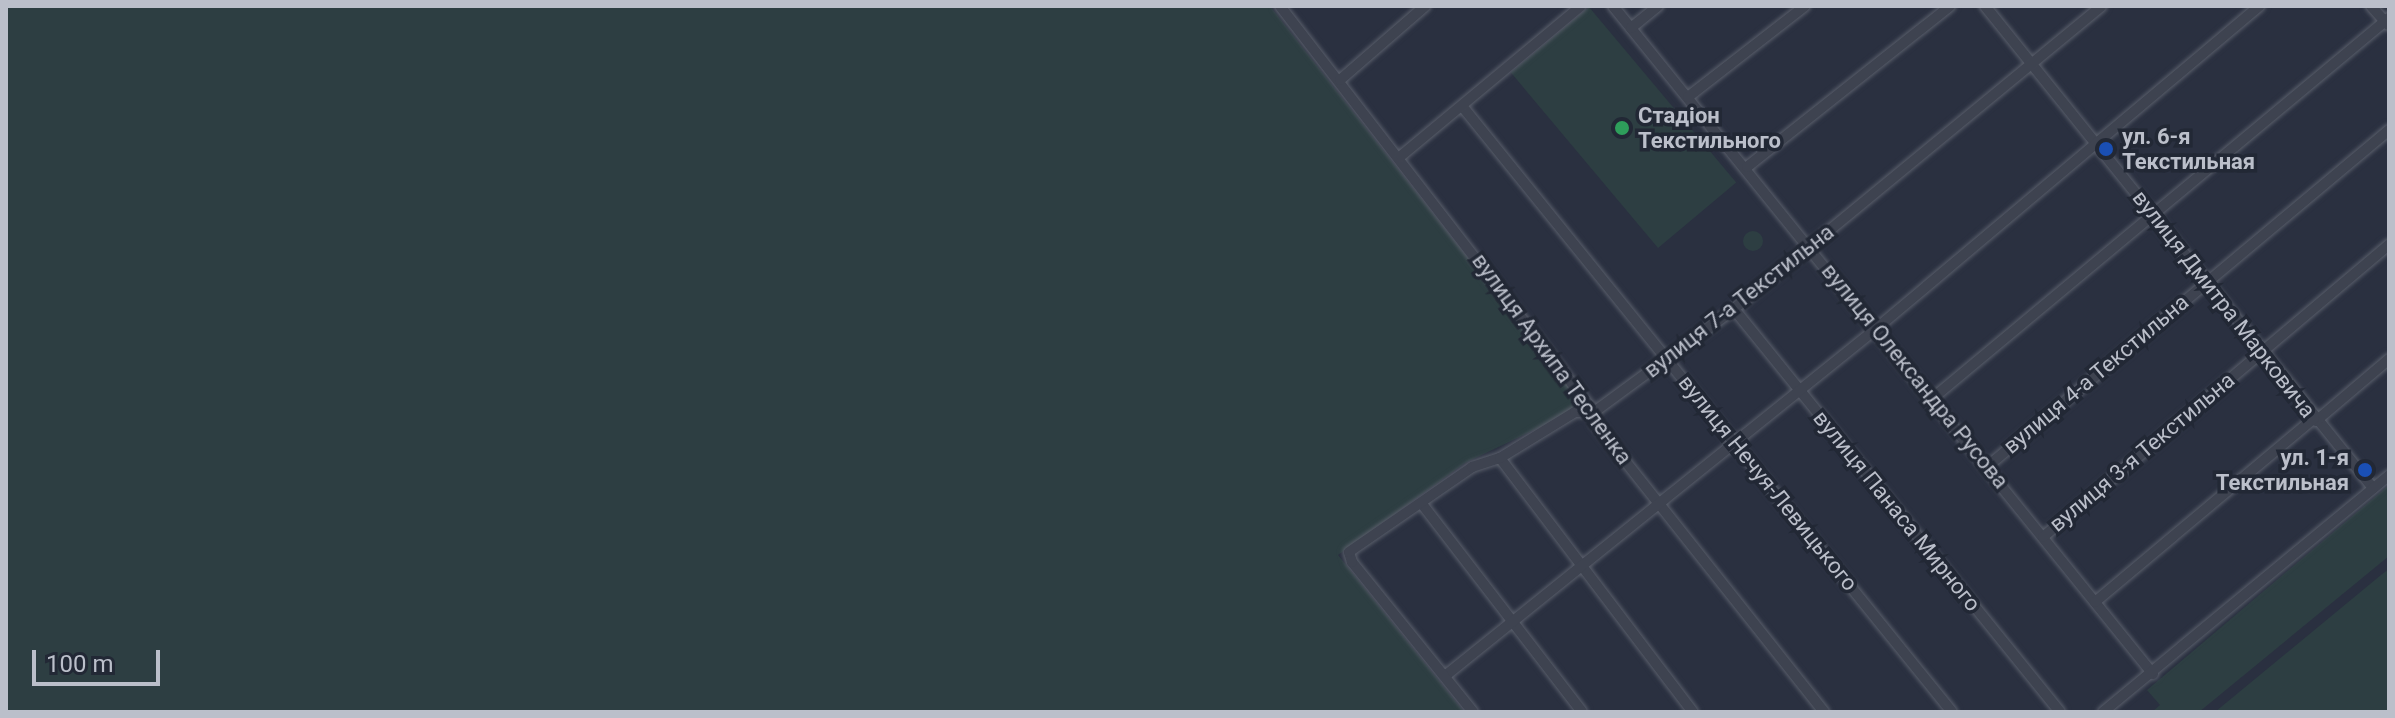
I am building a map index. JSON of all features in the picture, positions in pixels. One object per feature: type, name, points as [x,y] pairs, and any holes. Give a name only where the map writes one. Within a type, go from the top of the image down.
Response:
[{"type":"street","points":[[1340,80],[1425,6]]},
{"type":"street","points":[[1401,156],[1581,6]]},
{"type":"street","name":"вулиця Олександра Русова","points":[[1613,6],[1747,167],[2153,674]]},
{"type":"street","points":[[1631,28],[1658,6]]},
{"type":"street","points":[[1688,97],[1805,6]]},
{"type":"street","points":[[1747,167],[1950,6]]},
{"type":"street","name":"вулиця Дмитра Марковича","points":[[1985,6],[2154,214],[2260,352],[2373,488]]},
{"type":"street","name":"вулиця 7-а Текстильна","points":[[1445,676],[1352,562],[1349,552],[1472,467],[1500,458],[1575,412],[1594,412],[1734,309],[2101,6]]},
{"type":"street","points":[[1473,712],[1445,676],[1583,569],[1733,442],[1877,328],[2259,6]]},
{"type":"street","points":[[1933,398],[2388,22],[2371,6]]},
{"type":"street","name":"вулиця Архипа Тесленка","points":[[1282,7],[1401,156],[1594,412],[1595,423],[1824,712]]},
{"type":"street","name":"вулиця Нечуя-Левицького","points":[[1462,106],[1952,712]]},
{"type":"street","name":"вулиця 4-а Текстильна","points":[[1988,466],[2389,130]]},
{"type":"street","name":"вулиця 3-я Текстильна","points":[[2043,537],[2389,245]]},
{"type":"street","name":"вулиця Панаса Мирного","points":[[1734,309],[2060,712]]},
{"type":"street","points":[[2095,602],[2389,359]]},
{"type":"street","points":[[1500,458],[1693,712]]},
{"type":"street","points":[[2103,712],[2153,674],[2389,475]]},
{"type":"street","points":[[1422,504],[1582,712]]},
{"type":"shaded area","points":[[6,6],[1270,6],[1584,406],[1465,463],[1338,555],[1464,712],[6,712]]},
{"type":"shaded area","name":"Стадіон Текстильного","points":[[1589,7],[1736,182],[1658,248],[1511,73]]},
{"type":"shaded area","points":[[1753,231],[1760,234],[1763,241],[1760,248],[1753,251],[1746,248],[1743,241],[1746,234]]},
{"type":"shaded area","points":[[2389,485],[2389,556],[2199,712],[2152,712],[2160,705],[2147,690]]},
{"type":"shaded area","points":[[2389,569],[2389,712],[2215,712],[2381,575]]},
{"type":"place","name":"Стадіон Текстильного","points":[[1622,128]]},
{"type":"place","name":"ул. 6-я Текстильная","points":[[2106,149]]},
{"type":"place","name":"ул. 1-я Текстильная","points":[[2365,470]]}]
